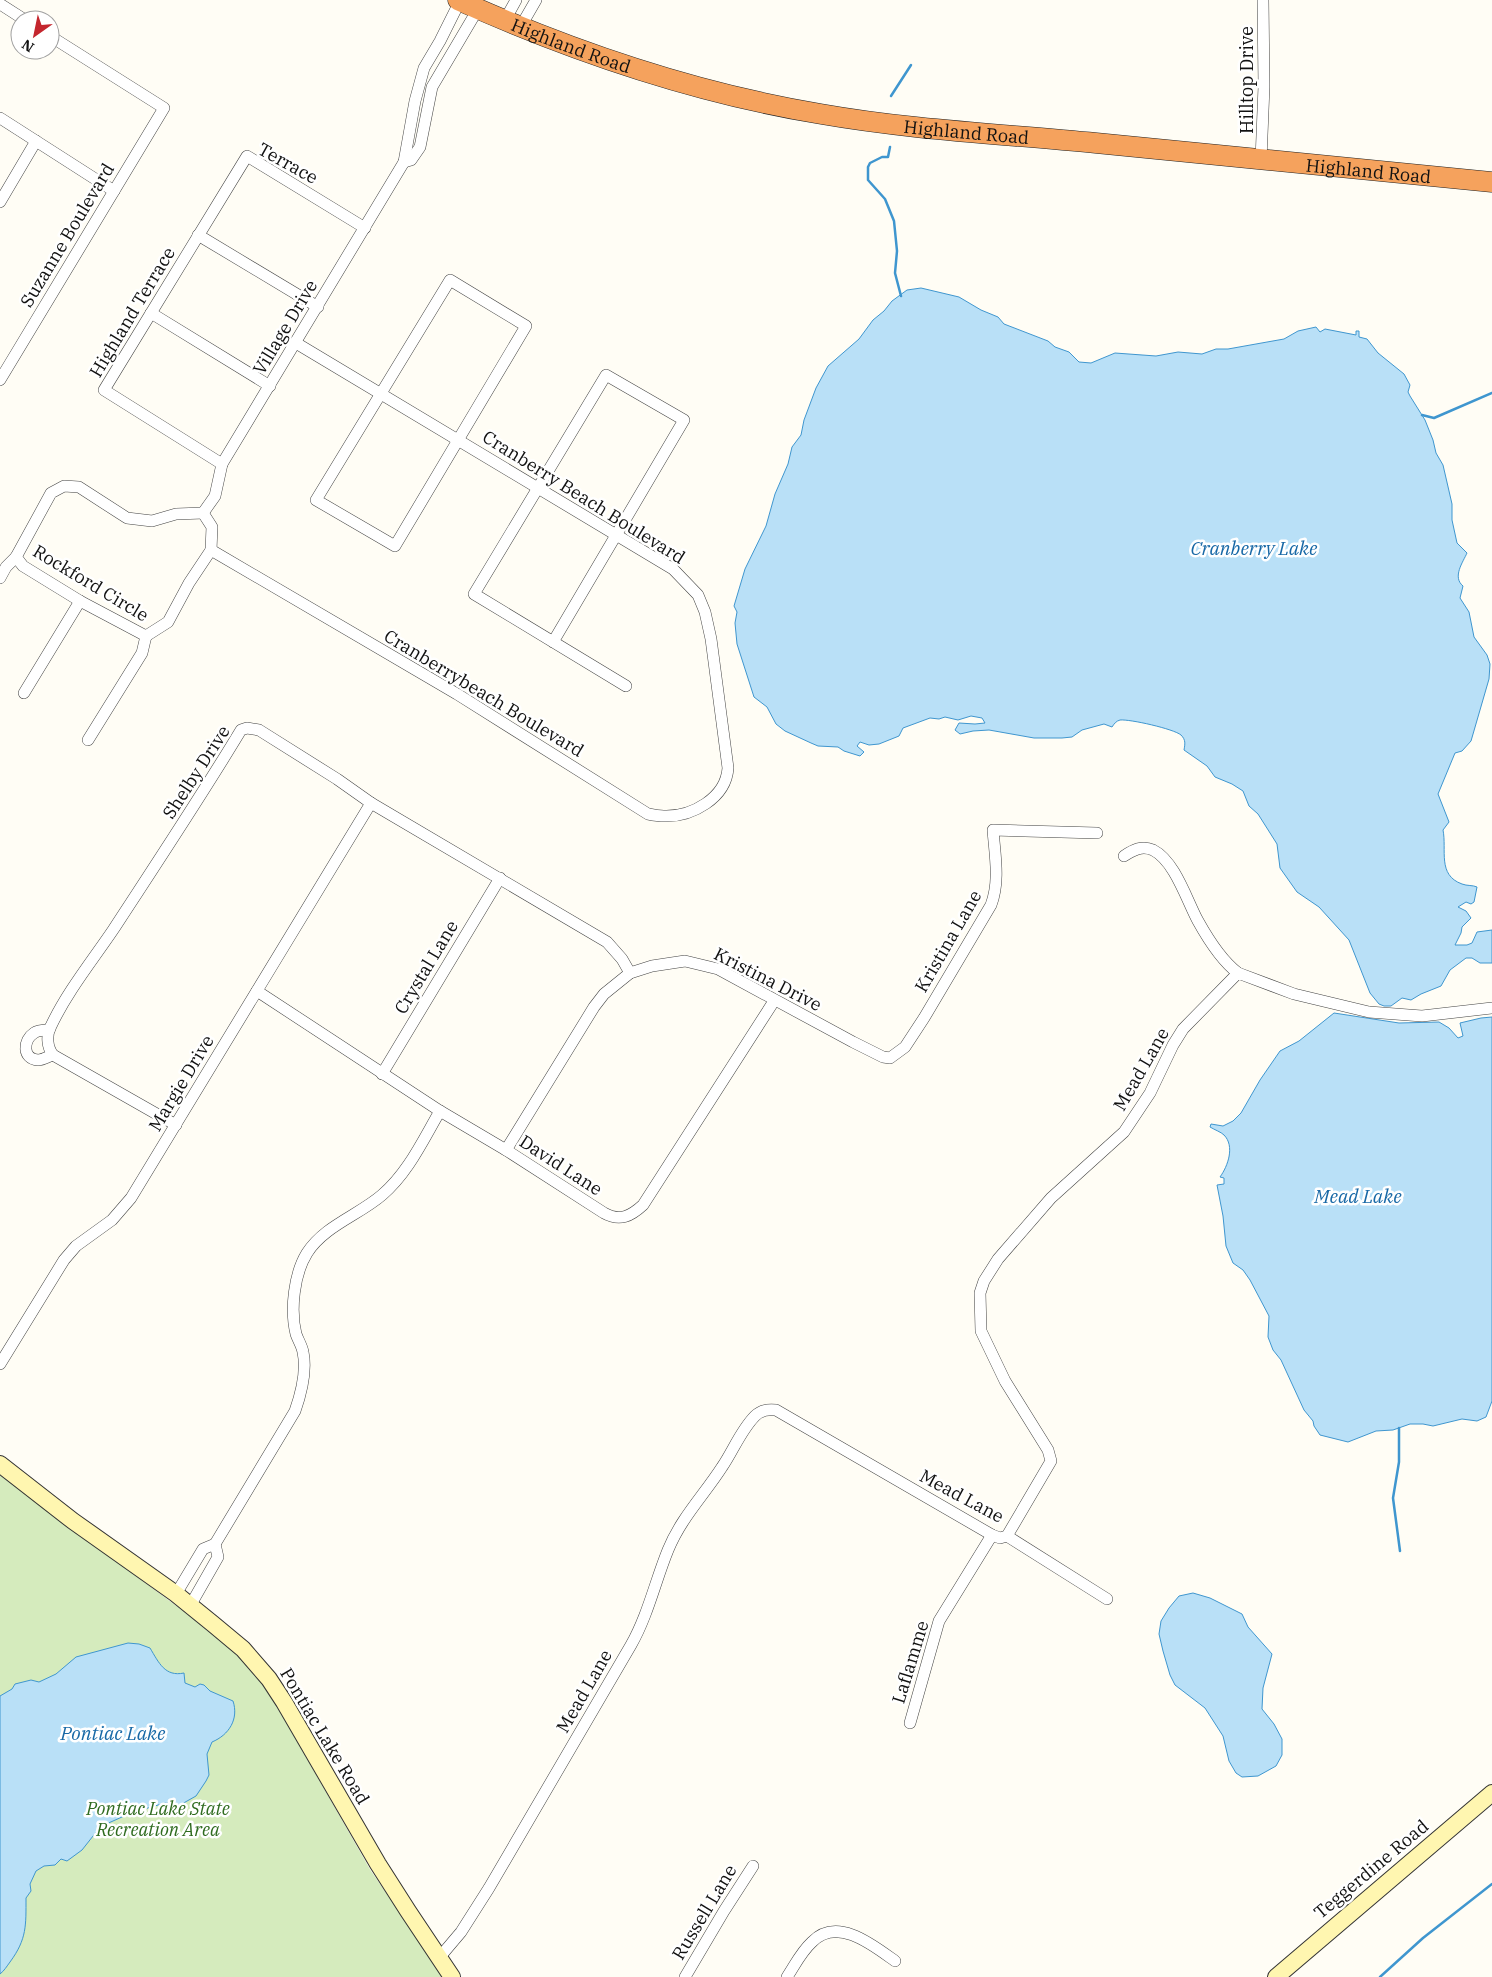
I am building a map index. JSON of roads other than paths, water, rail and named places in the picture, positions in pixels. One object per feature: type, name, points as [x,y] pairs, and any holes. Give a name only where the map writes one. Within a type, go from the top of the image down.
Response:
[{"type":"highway","name":"Highland Road","points":[[459,0],[513,23],[660,77],[706,90],[820,114],[994,135],[1077,141],[1492,182]]},
{"type":"street","name":"Village Drive","points":[[204,513],[214,496],[222,464],[404,162],[415,102],[424,68],[440,41],[459,0]]},
{"type":"street","points":[[513,23],[516,0]]},
{"type":"street","points":[[513,23],[536,0]]},
{"type":"street","name":"Hilltop Drive","points":[[1261,160],[1264,42],[1263,0]]},
{"type":"street","name":"Village Drive","points":[[404,162],[411,160],[420,147],[432,87],[478,9]]},
{"type":"street","name":"Suzanne Boulevard","points":[[0,380],[5,361],[164,108],[60,42]]},
{"type":"street","points":[[0,118],[114,190]]},
{"type":"street","points":[[0,202],[36,141]]},
{"type":"street","name":"Terrace","points":[[198,235],[246,156],[365,228]]},
{"type":"street","points":[[198,235],[318,307]]},
{"type":"street","name":"Highland Terrace","points":[[198,235],[104,390],[222,464]]},
{"type":"street","points":[[450,280],[526,326],[394,546],[316,500],[380,393],[450,280]]},
{"type":"street","points":[[151,313],[270,386]]},
{"type":"street","name":"Cranberry Beach Boulevard","points":[[296,343],[673,569],[688,582],[703,604],[711,639],[728,768]]},
{"type":"street","points":[[553,642],[684,420],[606,375],[474,594],[553,642],[626,686]]},
{"type":"street","name":"Rockford Circle","points":[[204,513],[176,514],[152,522],[127,518],[79,487],[64,486],[51,493],[16,557],[23,566],[80,601],[146,636],[168,622],[189,583],[211,550]]},
{"type":"street","points":[[204,513],[212,527],[211,550]]},
{"type":"street","name":"Cranberrybeach Boulevard","points":[[211,550],[457,694],[648,814],[664,816],[681,814],[714,798],[727,778],[728,768]]},
{"type":"street","points":[[0,578],[6,567],[16,557]]},
{"type":"street","points":[[24,694],[80,601]]},
{"type":"street","points":[[88,740],[142,653],[146,636]]},
{"type":"street","name":"Shelby Drive","points":[[49,1030],[73,990],[208,786],[241,730],[247,728],[259,730],[337,779],[371,804],[607,942],[622,959],[630,973]]},
{"type":"street","name":"Margie Drive","points":[[0,1364],[64,1260],[76,1246],[101,1229],[120,1212],[131,1198],[371,804]]},
{"type":"street","name":"Kristina Lane","points":[[893,1057],[905,1047],[924,1018],[991,905],[996,893],[997,872],[992,830],[1097,833]]},
{"type":"street","points":[[1124,856],[1135,849],[1142,848],[1151,849],[1158,853],[1174,872],[1199,922],[1230,967],[1238,974],[1294,994],[1369,1012],[1422,1016],[1492,1008]]},
{"type":"street","name":"Crystal Lane","points":[[382,1074],[500,878]]},
{"type":"street","name":"Kristina Drive","points":[[506,1150],[594,1006],[604,994],[630,973],[652,966],[685,961],[718,969],[774,1001],[883,1057],[893,1057]]},
{"type":"street","name":"Mead Lane","points":[[439,1958],[461,1932],[489,1888],[634,1640],[668,1549],[678,1530],[696,1501],[722,1468],[756,1414],[767,1408],[776,1410],[992,1536],[1000,1538],[1007,1536],[1051,1461],[1048,1450],[1005,1381],[981,1331],[980,1293],[984,1281],[998,1259],[1051,1198],[1124,1132],[1150,1093],[1173,1045],[1183,1029],[1238,974]]},
{"type":"street","name":"David Lane","points":[[257,991],[382,1074],[611,1217],[628,1217],[643,1205],[774,1001]]},
{"type":"street","points":[[53,1055],[38,1060],[31,1058],[25,1046],[28,1038],[33,1034],[49,1030],[48,1043],[53,1055],[176,1125]]},
{"type":"street","points":[[176,1594],[203,1549],[215,1544],[295,1411],[301,1393],[303,1352],[296,1334],[294,1302],[296,1286],[307,1253],[323,1236],[380,1197],[395,1183],[423,1142],[440,1111]]},
{"type":"street","name":"Pontiac Lake Road","points":[[0,1464],[80,1526],[176,1594],[243,1649],[269,1679],[284,1702],[383,1871],[452,1977]]},
{"type":"street","name":"Laflamme","points":[[910,1723],[940,1621],[992,1536]]},
{"type":"street","points":[[1007,1536],[1107,1599]]},
{"type":"street","points":[[190,1606],[218,1557],[215,1544]]},
{"type":"street","name":"Teggerdine Road","points":[[1276,1977],[1492,1793]]},
{"type":"street","name":"Russell Lane","points":[[685,1977],[753,1866]]},
{"type":"street","points":[[787,1977],[813,1940],[824,1933],[835,1931],[859,1938],[895,1961]]},
{"type":"water","name":"Cranberry Lake","points":[[921,288],[959,297],[981,310],[998,317],[1004,324],[1048,341],[1055,347],[1069,352],[1079,362],[1091,363],[1115,353],[1156,356],[1178,352],[1202,354],[1216,349],[1228,349],[1284,339],[1298,331],[1316,327],[1320,332],[1325,329],[1356,335],[1356,331],[1359,331],[1359,337],[1367,339],[1378,353],[1404,374],[1410,385],[1408,392],[1425,420],[1436,453],[1443,465],[1452,504],[1452,520],[1457,543],[1467,553],[1458,574],[1458,578],[1463,586],[1460,598],[1469,612],[1474,637],[1487,655],[1490,664],[1489,679],[1471,741],[1462,751],[1455,753],[1438,794],[1449,822],[1443,830],[1446,868],[1454,880],[1464,885],[1477,887],[1474,902],[1471,904],[1466,902],[1458,907],[1466,911],[1471,918],[1462,927],[1455,945],[1472,943],[1477,932],[1492,930],[1492,963],[1480,963],[1472,958],[1466,958],[1450,970],[1441,986],[1411,1000],[1402,998],[1391,1006],[1379,1004],[1370,993],[1349,940],[1319,907],[1297,892],[1280,868],[1277,844],[1258,814],[1249,806],[1243,791],[1215,777],[1207,766],[1184,750],[1185,744],[1181,735],[1170,730],[1120,720],[1112,727],[1104,724],[1082,730],[1072,737],[1034,738],[989,730],[960,734],[955,730],[959,723],[985,723],[982,718],[971,716],[958,720],[945,717],[939,719],[930,718],[903,728],[899,736],[879,744],[869,745],[860,742],[857,746],[864,752],[860,756],[838,747],[818,746],[785,731],[776,724],[767,707],[754,697],[737,644],[735,623],[737,612],[734,606],[745,569],[766,526],[775,494],[788,464],[792,447],[801,435],[804,420],[816,388],[828,366],[859,339],[873,320],[892,301],[907,290]]},
{"type":"water","name":"Mead Lake","points":[[1334,1013],[1399,1023],[1439,1022],[1449,1028],[1458,1038],[1463,1036],[1460,1023],[1492,1017],[1492,1401],[1486,1417],[1477,1421],[1462,1419],[1433,1426],[1410,1424],[1393,1430],[1376,1431],[1348,1442],[1320,1435],[1313,1421],[1304,1410],[1281,1360],[1273,1350],[1268,1337],[1269,1316],[1250,1280],[1243,1270],[1233,1263],[1226,1246],[1217,1185],[1224,1184],[1224,1178],[1220,1177],[1228,1162],[1230,1150],[1224,1135],[1210,1127],[1211,1124],[1223,1126],[1233,1121],[1241,1113],[1280,1051],[1299,1041]]},
{"type":"water","points":[[1193,1593],[1210,1598],[1242,1614],[1248,1627],[1272,1654],[1263,1688],[1262,1709],[1274,1724],[1282,1739],[1282,1755],[1276,1766],[1258,1776],[1242,1777],[1236,1773],[1229,1761],[1223,1736],[1205,1708],[1175,1685],[1170,1675],[1159,1634],[1161,1621],[1179,1596]]},
{"type":"water","name":"Pontiac Lake","points":[[128,1643],[150,1648],[167,1671],[177,1674],[184,1673],[185,1683],[195,1687],[200,1684],[204,1685],[210,1691],[233,1701],[235,1714],[231,1726],[228,1731],[212,1742],[207,1754],[209,1775],[196,1796],[180,1805],[171,1802],[165,1803],[131,1813],[104,1825],[82,1850],[67,1861],[61,1859],[55,1865],[44,1866],[36,1871],[30,1884],[31,1891],[26,1898],[23,1939],[16,1954],[0,1974],[0,1696],[12,1689],[15,1684],[31,1680],[39,1682],[56,1674],[76,1657]]},
{"type":"waterway","points":[[891,96],[911,65]]},
{"type":"waterway","points":[[890,147],[888,157],[882,157],[870,163],[868,167],[868,180],[885,199],[894,221],[897,251],[895,273],[901,296]]},
{"type":"waterway","points":[[1422,415],[1434,418],[1492,393]]},
{"type":"waterway","points":[[1399,1428],[1399,1462],[1393,1498],[1400,1551]]},
{"type":"waterway","points":[[1380,1977],[1423,1938],[1492,1884]]},
{"type":"park label","name":"Pontiac Lake State Recreation Area","points":[[158,1818]]}]
